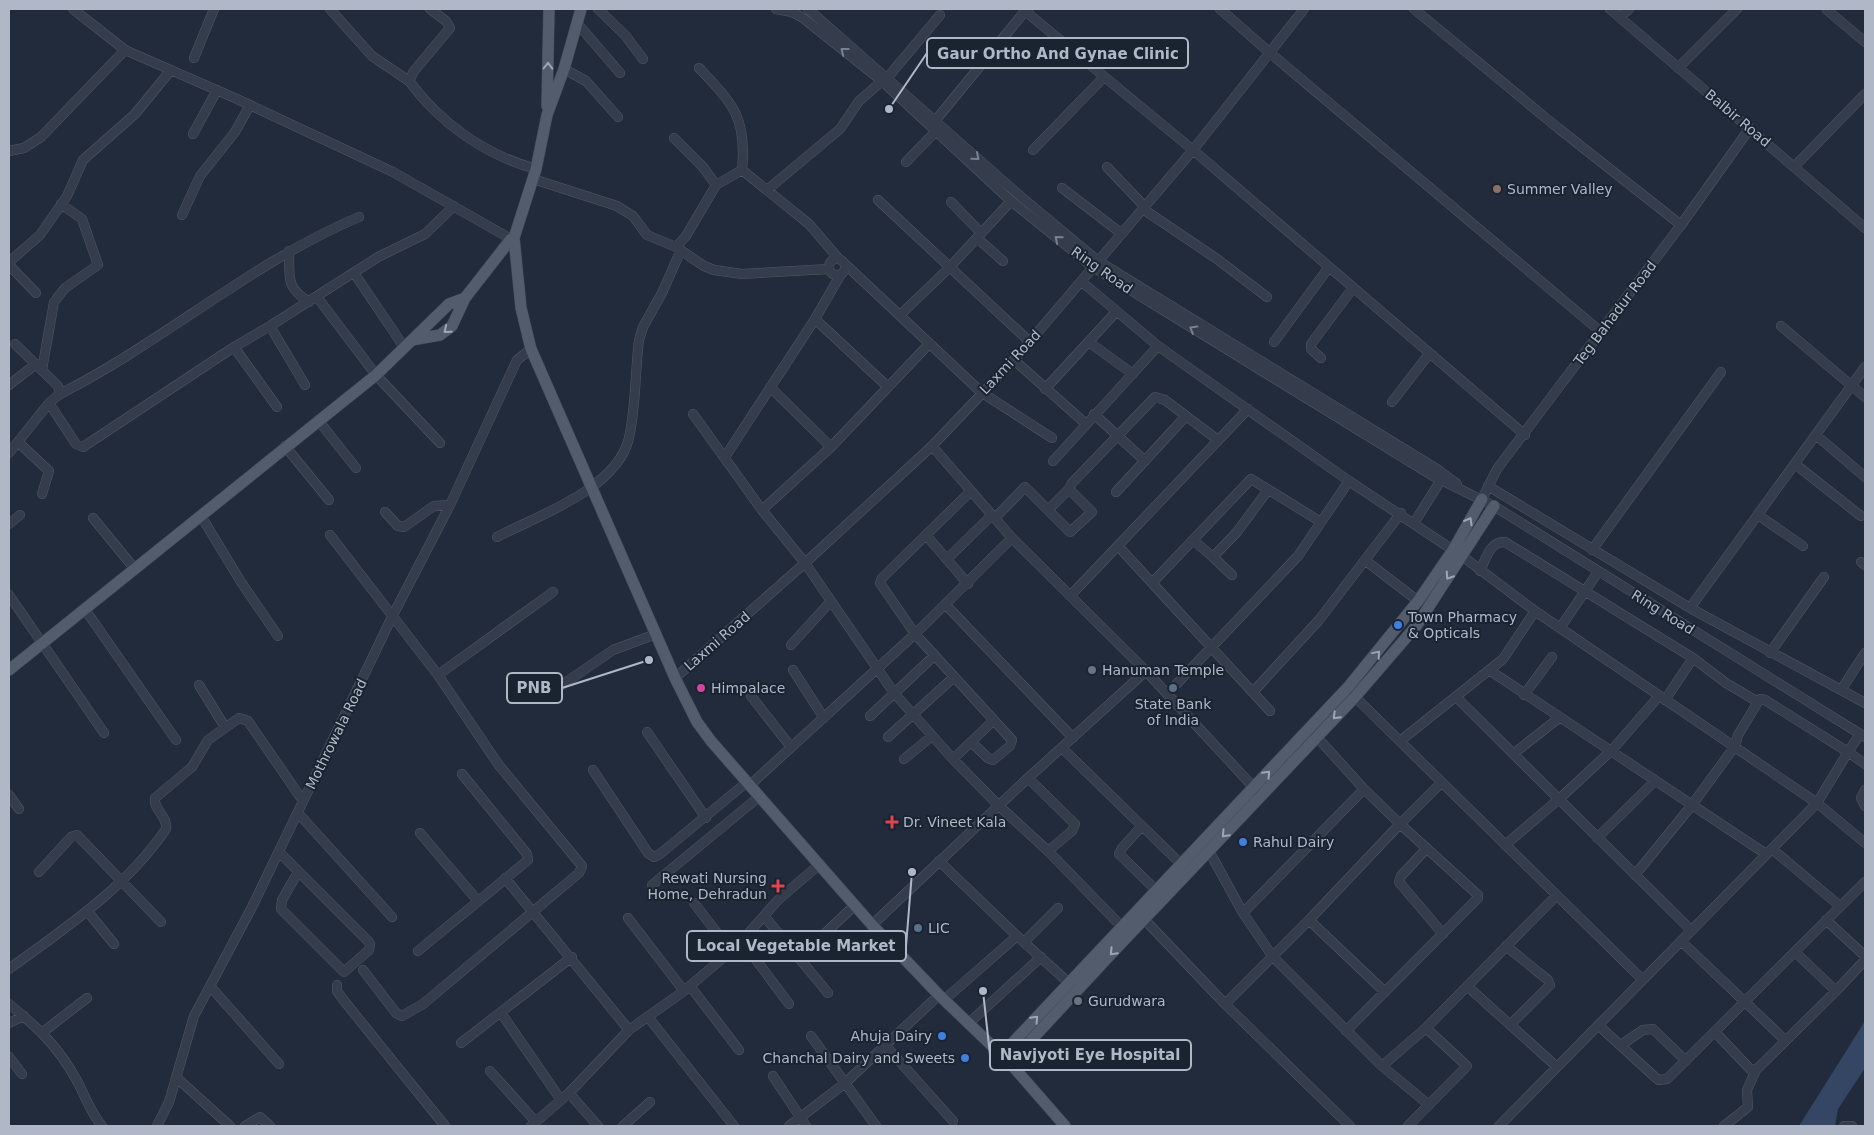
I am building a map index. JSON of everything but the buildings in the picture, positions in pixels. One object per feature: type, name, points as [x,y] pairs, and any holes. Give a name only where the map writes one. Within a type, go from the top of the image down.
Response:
[{"type":"main road","points":[[547,115],[549,9]]},
{"type":"main road","points":[[408,344],[440,335],[452,326],[465,298],[513,239],[534,174],[547,115],[564,69],[580,9]]},
{"type":"main road","points":[[513,239],[521,308],[531,349],[675,678],[697,722],[872,925],[942,997],[1002,1054],[1064,1126]]},
{"type":"main road","points":[[9,670],[201,516],[284,446],[376,375],[449,304],[465,298]]},
{"type":"main road","points":[[1010,1063],[1144,919],[1181,864],[1355,697],[1417,625],[1457,553],[1482,499]]},
{"type":"main road","points":[[1002,1054],[1122,927],[1209,851],[1349,686],[1494,506]]},
{"type":"street","points":[[73,9],[125,50],[250,105],[393,172],[513,239]]},
{"type":"street","points":[[194,58],[214,9]]},
{"type":"street","points":[[330,9],[372,56],[409,81],[452,125],[471,139],[503,159],[534,174],[617,206],[633,216],[647,235],[679,249],[704,266],[723,272],[829,269],[835,275],[841,274]]},
{"type":"street","points":[[409,81],[414,71],[448,33],[450,28],[446,21],[430,9]]},
{"type":"street","points":[[598,9],[625,35],[643,59]]},
{"type":"street","name":"Ring Road","points":[[776,9],[792,12],[803,18],[885,79],[935,132],[1011,201],[1096,264],[1441,480],[1494,506],[1862,735]]},
{"type":"street","name":"Ring Road","points":[[808,9],[1096,264],[1437,469],[1452,479],[1460,488]]},
{"type":"street","points":[[1220,9],[1268,52],[1601,332]]},
{"type":"street","name":"Laxmi Road","points":[[675,678],[805,563],[932,446],[981,392],[1014,360],[1193,150],[1268,52],[1304,9]]},
{"type":"street","points":[[1414,9],[1558,128],[1681,225]]},
{"type":"street","name":"Balbir Road","points":[[1610,9],[1865,228]]},
{"type":"street","points":[[1620,17],[1630,9]]},
{"type":"street","points":[[1678,68],[1737,9]]},
{"type":"street","points":[[935,121],[1025,10],[1193,150],[1525,435]]},
{"type":"street","points":[[1827,10],[1865,42]]},
{"type":"street","points":[[767,190],[840,129],[859,101],[885,79],[940,15]]},
{"type":"street","points":[[577,23],[620,73]]},
{"type":"street","points":[[9,151],[24,148],[41,137],[125,50]]},
{"type":"street","points":[[699,68],[728,100],[742,126],[744,140],[742,170]]},
{"type":"street","points":[[564,69],[586,81],[618,116]]},
{"type":"street","points":[[9,262],[40,235],[61,204],[83,160],[135,114],[171,70]]},
{"type":"street","points":[[1033,150],[1104,77]]},
{"type":"street","points":[[193,134],[217,90]]},
{"type":"street","points":[[1794,166],[1865,94]]},
{"type":"street","points":[[182,214],[200,176],[235,132],[250,105]]},
{"type":"street","name":"Teg Bahadur Road","points":[[1482,499],[1497,469],[1525,435],[1681,225],[1750,128]]},
{"type":"street","points":[[906,162],[935,132]]},
{"type":"street","points":[[674,138],[703,167],[716,185]]},
{"type":"street","points":[[1107,167],[1144,208],[1267,297]]},
{"type":"street","points":[[496,537],[592,489],[615,467],[627,445],[639,340],[646,321],[662,293],[679,249],[716,185],[742,170]]},
{"type":"street","points":[[742,170],[820,234],[842,261],[981,392],[1052,438]]},
{"type":"street","points":[[1062,188],[1122,234]]},
{"type":"street","points":[[878,200],[1030,342]]},
{"type":"street","points":[[900,315],[949,268],[1011,201]]},
{"type":"street","points":[[951,202],[1003,261]]},
{"type":"street","points":[[9,386],[39,367],[54,302],[65,288],[98,265],[82,219],[61,204]]},
{"type":"street","points":[[48,402],[76,444],[83,446],[234,347],[378,257],[425,234],[454,206]]},
{"type":"street","points":[[9,453],[48,402],[159,337],[289,252],[359,217]]},
{"type":"street","points":[[289,252],[290,285],[296,294],[313,299],[376,375],[440,443]]},
{"type":"street","points":[[829,269],[832,260],[842,261]]},
{"type":"street","points":[[726,457],[845,269],[842,261]]},
{"type":"street","points":[[9,266],[36,293]]},
{"type":"street","points":[[1274,342],[1329,267]]},
{"type":"street","points":[[354,273],[408,344]]},
{"type":"street","points":[[1082,282],[1158,346],[1349,481],[1401,513],[1535,611],[1817,803],[1865,843]]},
{"type":"street","points":[[1321,358],[1311,349],[1311,344],[1353,288]]},
{"type":"street","points":[[1045,389],[1090,343],[1116,312]]},
{"type":"street","points":[[814,319],[888,387]]},
{"type":"street","points":[[270,326],[305,386]]},
{"type":"street","points":[[1781,326],[1865,397]]},
{"type":"street","points":[[1090,343],[1132,374]]},
{"type":"street","points":[[15,344],[58,386],[60,394]]},
{"type":"street","points":[[762,510],[831,447],[929,344]]},
{"type":"street","points":[[1052,461],[1158,346]]},
{"type":"street","points":[[234,347],[277,407]]},
{"type":"street","name":"Mothrowala Road","points":[[157,1126],[169,1102],[194,1016],[279,852],[392,617],[450,505],[517,360],[531,349]]},
{"type":"street","points":[[1392,402],[1429,354]]},
{"type":"street","points":[[1014,360],[1085,423]]},
{"type":"street","points":[[1690,608],[1865,367]]},
{"type":"street","points":[[1592,550],[1721,372]]},
{"type":"street","points":[[770,387],[831,447]]},
{"type":"street","points":[[1048,510],[1116,436],[1155,397],[1165,400],[1218,440]]},
{"type":"street","points":[[1070,596],[1248,410]]},
{"type":"street","points":[[693,414],[726,457],[762,510],[805,563],[894,693],[953,760],[1048,851],[1122,927]]},
{"type":"street","points":[[1094,414],[1145,461]]},
{"type":"street","points":[[1116,492],[1186,416]]},
{"type":"street","points":[[318,420],[356,468]]},
{"type":"street","points":[[1816,435],[1865,477]]},
{"type":"street","points":[[18,442],[49,471],[42,494]]},
{"type":"street","points":[[284,446],[329,500]]},
{"type":"street","points":[[932,446],[1012,538],[1146,671],[1258,791]]},
{"type":"street","points":[[1795,464],[1861,516]]},
{"type":"street","points":[[1152,583],[1251,479],[1321,522]]},
{"type":"street","points":[[1414,523],[1441,480]]},
{"type":"street","points":[[1167,694],[1298,556],[1349,481]]},
{"type":"street","points":[[1488,486],[1690,608],[1865,703]]},
{"type":"street","points":[[947,559],[1024,487],[1070,532],[1092,512],[1069,489]]},
{"type":"street","points":[[1213,557],[1237,532],[1268,490]]},
{"type":"street","points":[[971,491],[880,580],[881,586],[915,634],[1010,737],[1010,746],[991,760],[971,742]]},
{"type":"street","points":[[385,512],[398,526],[404,527],[434,506],[450,505]]},
{"type":"street","points":[[1253,692],[1319,620],[1401,513]]},
{"type":"street","points":[[9,524],[20,514]]},
{"type":"street","points":[[1758,515],[1803,546]]},
{"type":"street","points":[[201,516],[241,582],[278,636]]},
{"type":"street","points":[[93,518],[134,568]]},
{"type":"street","points":[[330,535],[438,675],[498,764],[582,866],[579,873],[534,912],[423,1004],[406,1015],[402,1016],[396,1013],[363,970]]},
{"type":"street","points":[[926,535],[968,584]]},
{"type":"street","points":[[593,770],[651,856],[660,854],[749,784],[824,718],[968,584],[1012,538]]},
{"type":"street","points":[[1194,540],[1232,575]]},
{"type":"street","points":[[1480,571],[1492,547],[1499,542],[1505,542],[1693,658],[1726,683],[1758,702]]},
{"type":"street","points":[[1118,546],[1270,711]]},
{"type":"street","points":[[1366,561],[1418,601]]},
{"type":"street","points":[[1560,628],[1587,591],[1598,572]]},
{"type":"street","points":[[1770,653],[1824,577]]},
{"type":"street","points":[[438,675],[554,592]]},
{"type":"street","points":[[9,595],[104,733]]},
{"type":"street","points":[[791,645],[830,601]]},
{"type":"street","points":[[945,604],[1073,738]]},
{"type":"street","points":[[84,608],[176,740]]},
{"type":"street","points":[[1400,741],[1490,670],[1509,651],[1535,611]]},
{"type":"street","points":[[519,699],[548,678],[553,679],[557,685],[562,685],[613,650],[656,634]]},
{"type":"street","points":[[1841,690],[1865,653]]},
{"type":"street","points":[[870,716],[934,656]]},
{"type":"street","points":[[1524,695],[1552,657]]},
{"type":"street","points":[[1505,844],[1558,800],[1612,750],[1662,698],[1693,658]]},
{"type":"street","points":[[793,670],[824,718]]},
{"type":"street","points":[[1490,670],[1524,695],[1612,750],[1655,781],[1769,852],[1840,906]]},
{"type":"street","points":[[872,925],[998,805],[1146,671]]},
{"type":"street","points":[[888,737],[914,716],[954,677]]},
{"type":"street","points":[[199,685],[225,727]]},
{"type":"street","points":[[751,696],[791,747]]},
{"type":"street","points":[[1355,697],[1643,980]]},
{"type":"street","points":[[1456,697],[1691,930]]},
{"type":"street","points":[[1635,875],[1692,805],[1735,746],[1738,735],[1760,699],[1765,700],[1865,764]]},
{"type":"street","points":[[9,969],[88,912],[122,880],[166,829],[166,821],[155,806],[155,798],[188,772],[204,744],[239,718],[248,721],[303,801]]},
{"type":"street","points":[[1513,754],[1559,718]]},
{"type":"street","points":[[953,760],[994,720]]},
{"type":"street","points":[[647,732],[706,818]]},
{"type":"street","points":[[1499,1126],[1817,803],[1848,752],[1862,735]]},
{"type":"street","points":[[904,759],[932,736]]},
{"type":"street","points":[[1316,736],[1364,789],[1478,895],[1477,902],[1346,1031]]},
{"type":"street","points":[[1062,748],[1181,864]]},
{"type":"street","points":[[418,951],[505,878],[526,863],[527,854],[462,774]]},
{"type":"street","points":[[1028,778],[1074,824],[1072,831],[1048,851]]},
{"type":"street","points":[[1597,838],[1655,781]]},
{"type":"street","points":[[1225,1004],[1310,920],[1441,783]]},
{"type":"street","points":[[1243,913],[1364,789]]},
{"type":"street","points":[[1865,790],[1861,798],[1865,806]]},
{"type":"street","points":[[9,795],[20,809]]},
{"type":"street","points":[[652,885],[760,796]]},
{"type":"street","points":[[298,813],[392,917]]},
{"type":"street","points":[[1142,826],[1122,848],[1120,854],[1160,894]]},
{"type":"street","points":[[420,833],[478,901]]},
{"type":"street","points":[[39,872],[71,836],[77,835],[161,922]]},
{"type":"street","points":[[1427,848],[1401,876],[1398,882],[1444,934]]},
{"type":"street","points":[[1209,851],[1243,913],[1273,957],[1382,1066],[1429,1105]]},
{"type":"street","points":[[279,852],[370,944],[369,950],[344,972],[280,909],[282,900],[298,872]]},
{"type":"street","points":[[939,861],[1069,983]]},
{"type":"street","points":[[490,1071],[533,1124],[569,1093],[629,1030],[687,989],[731,951],[779,899],[820,864]]},
{"type":"street","points":[[505,878],[629,1030]]},
{"type":"street","points":[[1598,1025],[1659,1080],[1668,1079],[1840,906],[1864,886]]},
{"type":"street","points":[[1382,1066],[1426,1028],[1556,896]]},
{"type":"street","points":[[694,902],[731,951]]},
{"type":"street","points":[[799,958],[855,905]]},
{"type":"street","points":[[789,1126],[844,1084],[885,1045],[942,997],[1021,939],[1058,908]]},
{"type":"street","points":[[88,912],[114,944]]},
{"type":"street","points":[[764,916],[828,993]]},
{"type":"street","points":[[628,918],[739,1050]]},
{"type":"street","points":[[1144,919],[1225,1004],[1350,1126]]},
{"type":"street","points":[[1310,920],[1385,992]]},
{"type":"street","points":[[1724,1126],[1748,1106],[1747,1090],[1756,1070],[1836,991],[1865,958],[1826,920]]},
{"type":"street","points":[[742,941],[789,1004]]},
{"type":"street","points":[[1681,941],[1785,1040]]},
{"type":"street","points":[[1506,946],[1549,982],[1548,988],[1510,1025]]},
{"type":"street","points":[[1795,952],[1836,991]]},
{"type":"street","points":[[969,1023],[1041,957]]},
{"type":"street","points":[[462,1043],[572,958]]},
{"type":"street","points":[[336,985],[337,991],[345,1002],[445,1126]]},
{"type":"street","points":[[210,986],[279,1064]]},
{"type":"street","points":[[1467,986],[1557,1067]]},
{"type":"street","points":[[43,1032],[87,998]]},
{"type":"street","points":[[9,1004],[43,1032],[68,1066],[92,1112],[102,1126]]},
{"type":"street","points":[[501,1012],[561,1100]]},
{"type":"street","points":[[9,1024],[24,1016]]},
{"type":"street","points":[[648,1017],[734,1126]]},
{"type":"street","points":[[1408,1126],[1467,1066],[1426,1028]]},
{"type":"street","points":[[1621,1044],[1643,1030],[1652,1029],[1686,1061]]},
{"type":"street","points":[[1715,1032],[1750,1069],[1756,1070]]},
{"type":"street","points":[[811,1036],[876,1126]]},
{"type":"street","points":[[885,1045],[953,1121]]},
{"type":"street","points":[[9,1058],[22,1074]]},
{"type":"street","points":[[773,1076],[806,1126]]},
{"type":"street","points":[[177,1078],[230,1126]]},
{"type":"street","points":[[569,1093],[598,1126]]},
{"type":"street","points":[[624,1126],[650,1102]]},
{"type":"street","points":[[245,1126],[260,1116],[270,1126]]},
{"type":"street","points":[[1844,1126],[1852,1126]]},
{"type":"water","points":[[1865,1021],[1865,1068],[1838,1109],[1835,1126],[1799,1126]]},
{"type":"place","name":"Gaur Ortho And Gynae Clinic","points":[[889,109]]},
{"type":"place","name":"Summer Valley","points":[[1497,189]]},
{"type":"place","name":"Town Pharmacy & Opticals","points":[[1398,625]]},
{"type":"place","name":"PNB","points":[[649,660]]},
{"type":"place","name":"Hanuman Temple","points":[[1092,670]]},
{"type":"place","name":"Himpalace","points":[[701,688]]},
{"type":"place","name":"State Bank of India","points":[[1173,688]]},
{"type":"place","name":"Dr. Vineet Kala","points":[[892,822]]},
{"type":"place","name":"Rahul Dairy","points":[[1243,842]]},
{"type":"place","name":"Local Vegetable Market","points":[[912,872]]},
{"type":"place","name":"Rewati Nursing Home, Dehradun","points":[[778,886]]},
{"type":"place","name":"LIC","points":[[918,928]]},
{"type":"place","name":"Navjyoti Eye Hospital","points":[[983,991]]},
{"type":"place","name":"Gurudwara","points":[[1078,1001]]},
{"type":"place","name":"Ahuja Dairy","points":[[942,1036]]},
{"type":"place","name":"Chanchal Dairy and Sweets","points":[[965,1058]]}]
